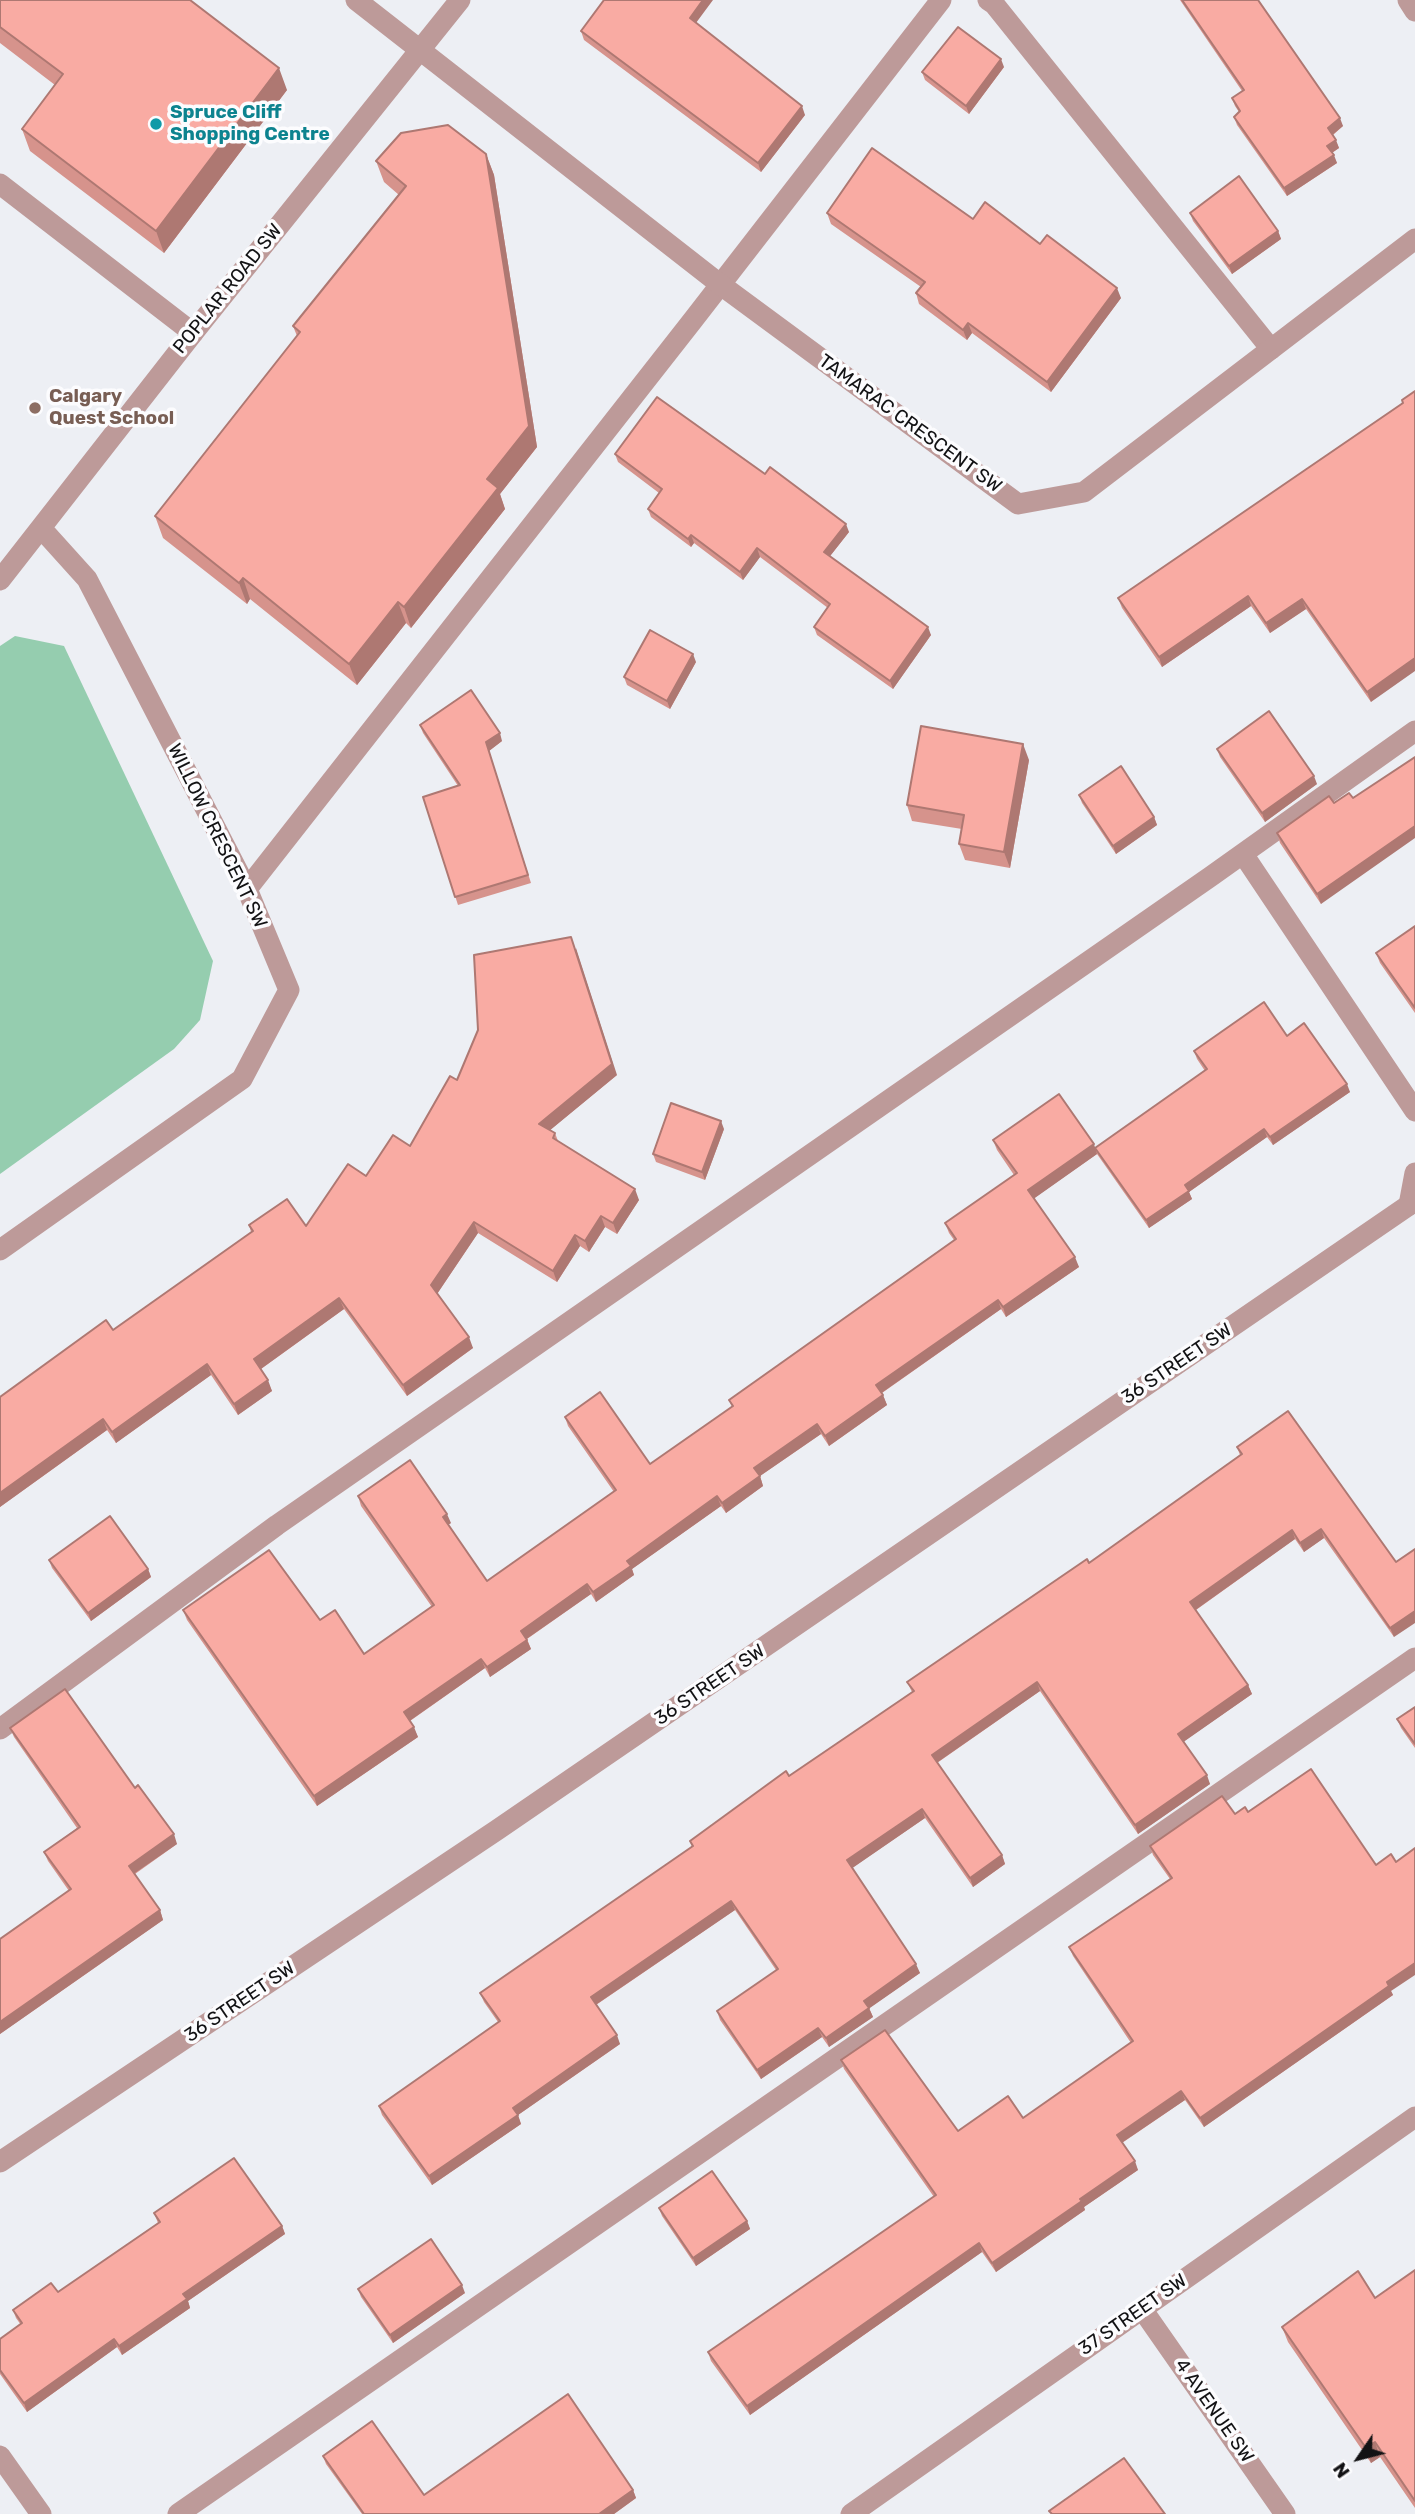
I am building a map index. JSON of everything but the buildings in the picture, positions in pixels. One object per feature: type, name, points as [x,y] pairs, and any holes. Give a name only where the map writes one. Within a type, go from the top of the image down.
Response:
[{"type":"street","name":"TAMARAC CRESCENT SW","points":[[356,0],[721,285],[1018,503],[1084,492],[1415,239]]},
{"type":"street","name":"POPLAR ROAD SW","points":[[0,580],[192,333],[460,0]]},
{"type":"street","points":[[247,889],[941,0]]},
{"type":"street","points":[[988,0],[994,4],[1271,349]]},
{"type":"street","points":[[1408,0],[1415,11]]},
{"type":"street","points":[[0,184],[192,333]]},
{"type":"street","name":"WILLOW CRESCENT SW","points":[[0,1250],[242,1079],[289,990],[247,889],[87,579],[41,528]]},
{"type":"street","points":[[0,1729],[277,1525],[1243,854],[1415,731]]},
{"type":"street","points":[[1243,854],[1415,1111]]},
{"type":"street","points":[[1413,1206],[1415,1173]]},
{"type":"street","name":"36 STREET SW","points":[[0,2162],[497,1830],[1413,1206]]},
{"type":"street","points":[[178,2514],[1415,1658]]},
{"type":"street","name":"37 STREET SW","points":[[851,2514],[1415,2117]]},
{"type":"street","name":"4 AVENUE SW","points":[[1142,2309],[1285,2514]]},
{"type":"street","points":[[0,2456],[41,2514]]},
{"type":"green space","points":[[15,636],[64,646],[213,961],[200,1020],[174,1049],[0,1174],[0,646]]},
{"type":"place","name":"Spruce Cliff Shopping Centre","points":[[156,124]]},
{"type":"place","name":"Calgary Quest School","points":[[35,408]]}]
